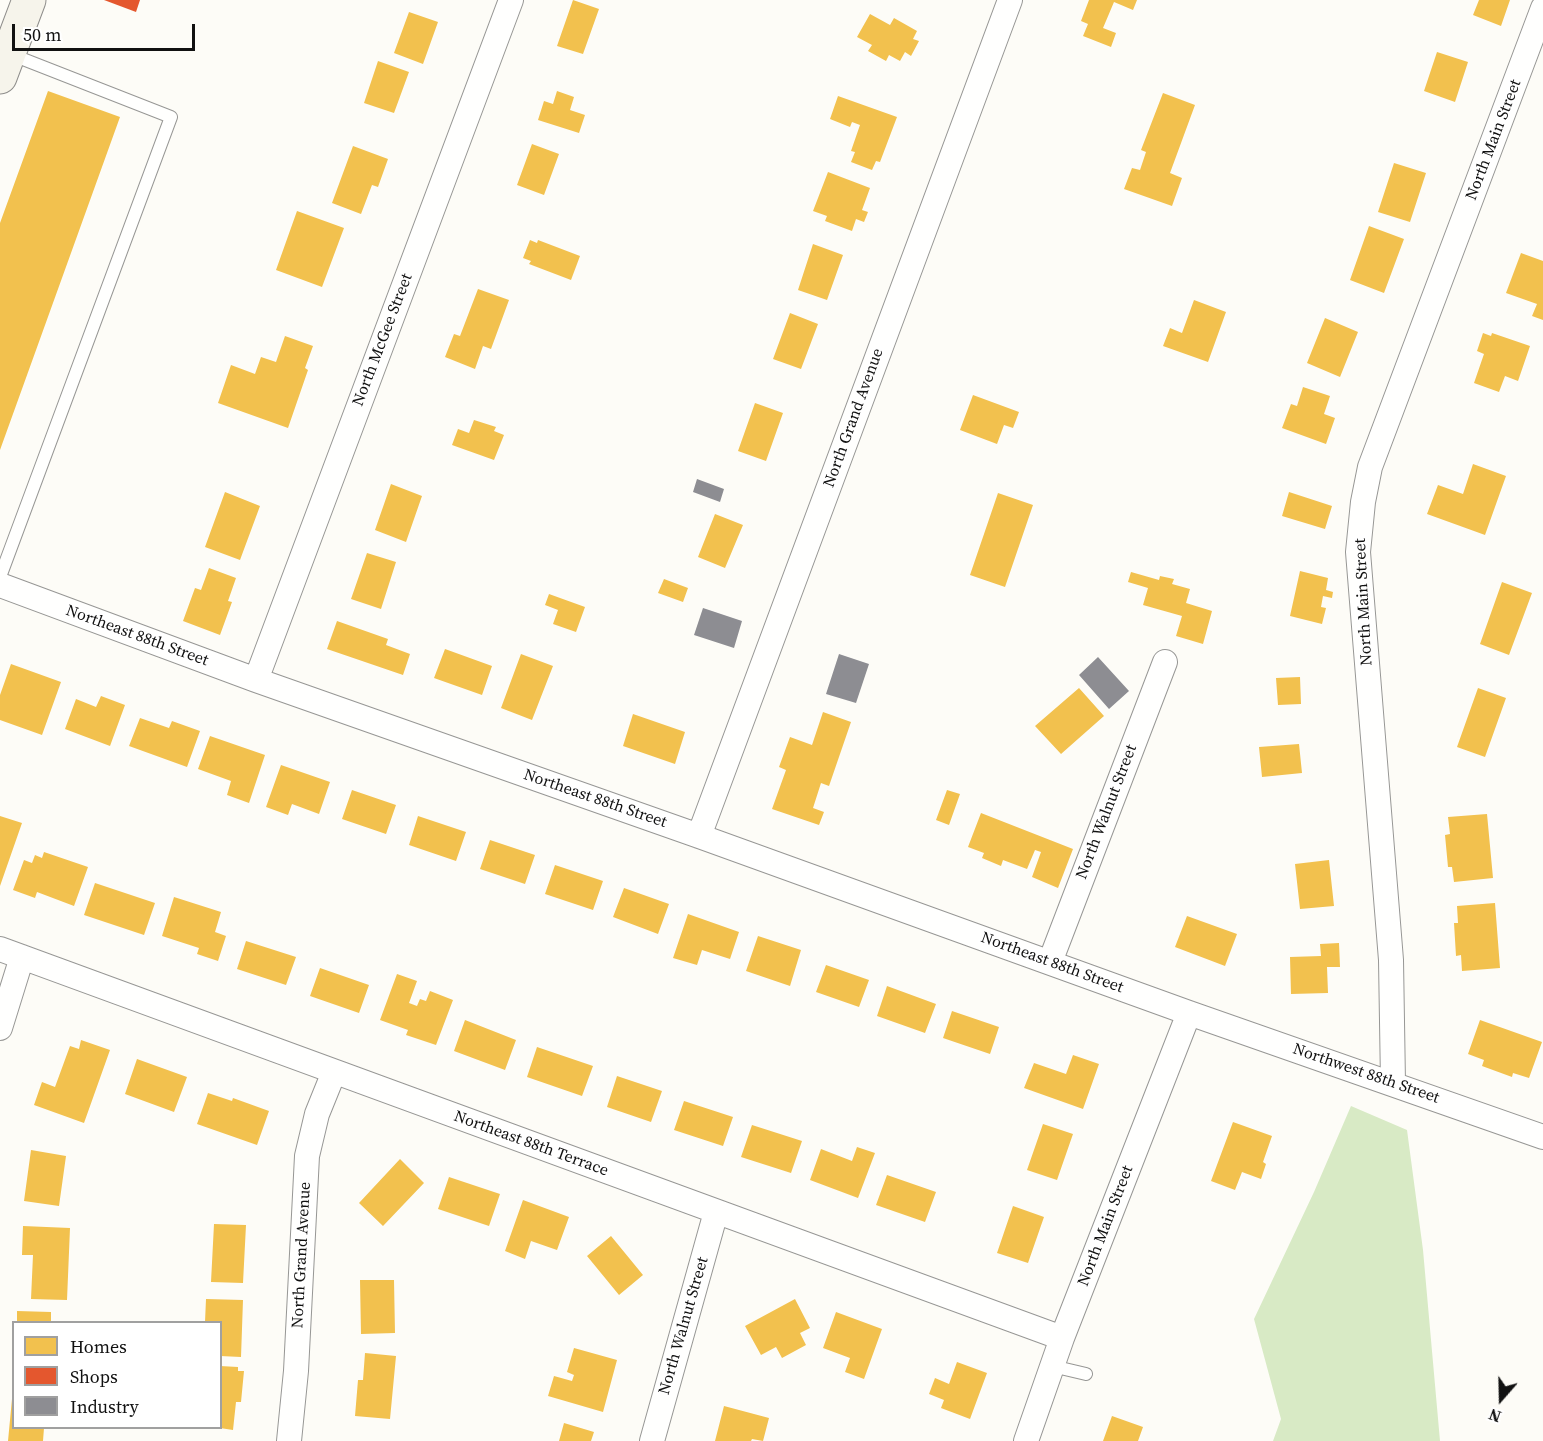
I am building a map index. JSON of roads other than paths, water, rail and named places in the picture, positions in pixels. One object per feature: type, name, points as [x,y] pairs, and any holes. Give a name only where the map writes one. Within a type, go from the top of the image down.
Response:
[{"type":"main road","points":[[4,65],[29,0]]},
{"type":"street","name":"North McGee Street","points":[[256,680],[511,0]]},
{"type":"street","name":"North Grand Avenue","points":[[699,836],[1010,0]]},
{"type":"street","name":"North Main Street","points":[[1393,1083],[1391,960],[1358,552],[1362,502],[1370,466],[1543,8]]},
{"type":"street","name":"Northeast 88th Street","points":[[0,585],[256,680],[699,836],[1189,1013]]},
{"type":"street","name":"North Walnut Street","points":[[1050,962],[1165,662]]},
{"type":"street","points":[[0,1028],[11,953]]},
{"type":"street","name":"Northeast 88th Terrace","points":[[11,953],[1062,1338]]},
{"type":"street","name":"North Main Street","points":[[1026,1441],[1062,1338],[1189,1013]]},
{"type":"street","name":"Northwest 88th Street","points":[[1189,1013],[1543,1137]]},
{"type":"street","name":"North Grand Avenue","points":[[289,1441],[296,1371],[307,1156],[317,1114],[334,1072]]},
{"type":"street","name":"North Walnut Street","points":[[652,1441],[716,1212]]},
{"type":"lane","points":[[0,577],[171,117],[4,65]]},
{"type":"lane","points":[[1052,1366],[1086,1374]]}]
